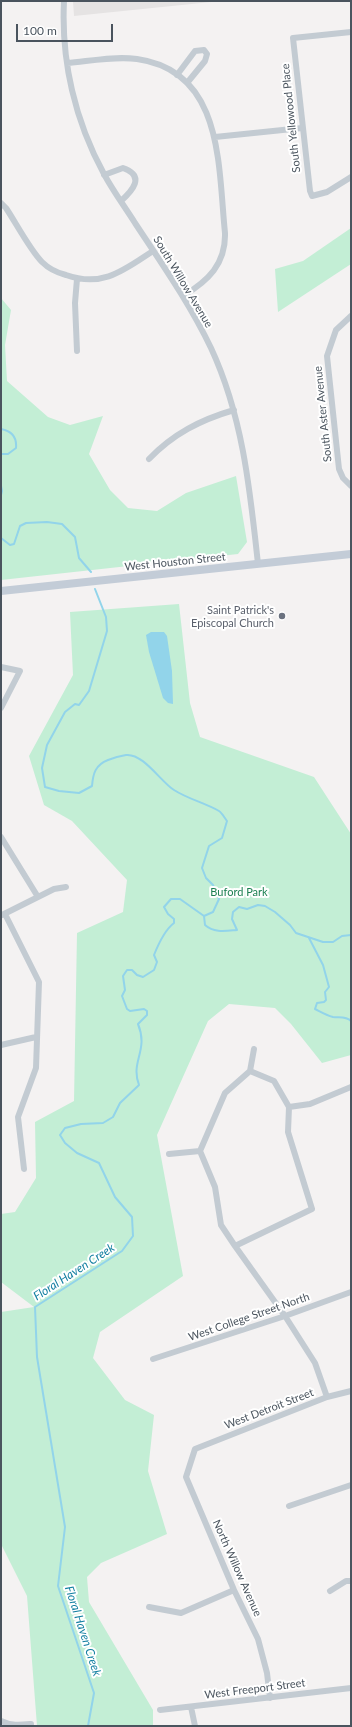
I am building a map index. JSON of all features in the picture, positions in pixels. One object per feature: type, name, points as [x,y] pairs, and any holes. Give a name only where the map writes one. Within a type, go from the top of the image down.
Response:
[{"type":"main road","name":"West Houston Street","points":[[1,591],[351,554]]},
{"type":"street","name":"South Willow Avenue","points":[[64,1],[64,40],[67,63],[77,112],[88,140],[104,175],[183,296],[211,349],[234,410],[249,479],[258,564]]},
{"type":"street","name":"South Yellowood Place","points":[[351,32],[293,38],[308,185],[312,196],[327,192],[351,177]]},
{"type":"street","points":[[177,75],[195,51],[201,49],[206,51],[206,61],[187,83]]},
{"type":"street","points":[[67,63],[118,58],[136,59],[153,63],[177,75],[187,83],[204,106],[215,137],[225,244],[220,262],[210,277],[183,296]]},
{"type":"street","points":[[215,137],[302,128]]},
{"type":"street","points":[[104,175],[124,168],[131,172],[134,177],[135,186],[133,190],[121,201]]},
{"type":"street","points":[[1,203],[6,208],[42,263],[57,272],[77,280],[92,280],[108,277],[120,272],[153,250]]},
{"type":"street","points":[[77,280],[75,303],[78,351]]},
{"type":"street","name":"South Aster Avenue","points":[[350,485],[343,478],[339,469],[337,458],[327,356],[336,330],[351,316]]},
{"type":"street","points":[[149,459],[164,445],[190,427],[234,410]]},
{"type":"street","points":[[1,667],[20,671],[1,708]]},
{"type":"street","points":[[1,837],[38,897]]},
{"type":"street","points":[[24,1169],[18,1117],[36,1068],[39,982],[3,915],[54,889],[66,888]]},
{"type":"street","points":[[1,1045],[36,1037]]},
{"type":"street","points":[[254,1049],[250,1071],[225,1093],[200,1151],[215,1187],[221,1225],[234,1246],[285,1316],[315,1363],[327,1397]]},
{"type":"street","points":[[234,1246],[312,1209],[288,1132],[289,1106],[274,1081],[250,1071]]},
{"type":"street","points":[[289,1106],[310,1104],[351,1087]]},
{"type":"street","points":[[169,1154],[200,1151]]},
{"type":"street","name":"West College Street North","points":[[153,1359],[285,1316],[351,1292]]},
{"type":"street","name":"West Detroit Street","points":[[196,1449],[327,1397],[351,1391]]},
{"type":"street","name":"North Willow Avenue","points":[[196,1449],[186,1477],[234,1590],[258,1639],[267,1673],[270,1698]]},
{"type":"street","points":[[289,1506],[351,1485]]},
{"type":"street","points":[[330,1591],[346,1581],[351,1581]]},
{"type":"street","points":[[149,1607],[181,1612],[234,1590]]},
{"type":"street","name":"West Freeport Street","points":[[160,1710],[351,1688]]},
{"type":"street","points":[[191,1707],[195,1726]]},
{"type":"street","points":[[1,1721],[16,1725],[31,1724]]},
{"type":"shaded area","points":[[73,1],[221,1],[74,16]]},
{"type":"green space","points":[[351,228],[351,264],[278,312],[275,269],[303,261]]},
{"type":"green space","points":[[1,298],[11,310],[5,345],[7,381],[48,417],[70,425],[103,416],[89,454],[110,490],[128,508],[157,511],[186,493],[236,476],[247,542],[238,554],[1,580]]},
{"type":"green space","name":"Buford Park","points":[[179,604],[190,703],[200,737],[314,777],[351,834],[351,1055],[322,1063],[291,1024],[275,1008],[229,1004],[208,1021],[157,1135],[183,1276],[100,1332],[93,1358],[125,1400],[154,1415],[148,1471],[167,1534],[101,1563],[87,1577],[89,1602],[153,1710],[153,1726],[37,1726],[27,1596],[1,1544],[1,1312],[34,1307],[1,1282],[1,1214],[15,1212],[36,1178],[35,1122],[74,1101],[77,933],[123,912],[127,880],[72,821],[44,805],[29,756],[73,675],[70,612]]},
{"type":"water","points":[[151,632],[164,632],[167,636],[172,671],[173,704],[168,703],[163,698],[149,652],[146,635]]},
{"type":"waterway","points":[[1,429],[11,433],[16,441],[16,448],[8,454],[1,454]]},
{"type":"waterway","points":[[1,486],[1,495]]},
{"type":"waterway","points":[[1,538],[10,545],[14,544],[20,526],[26,523],[47,522],[62,524],[75,537],[79,558],[91,572]]},
{"type":"waterway","points":[[95,589],[106,617],[107,631],[89,691],[79,705],[75,704],[65,712],[47,745],[42,768],[45,787],[59,791],[79,793],[92,786],[93,778],[97,767],[100,764],[126,755],[139,758],[174,790],[219,811],[227,821],[222,838],[209,846],[202,868],[206,878],[213,885],[219,899],[213,912],[204,916],[205,925],[208,928],[224,931],[237,930],[232,919],[233,912],[239,907],[247,909],[258,905],[265,906],[275,912],[290,925],[296,933],[323,942],[333,942],[342,936],[351,935]]},
{"type":"waterway","name":"Floral Haven Creek","points":[[88,1726],[94,1693],[58,1586],[65,1527],[37,1357],[35,1307],[122,1251],[133,1236],[132,1217],[115,1197],[99,1163],[77,1153],[65,1143],[60,1135],[65,1128],[81,1124],[103,1123],[113,1117],[120,1103],[139,1085],[137,1069],[142,1042],[138,1024],[147,1015],[147,1011],[144,1009],[130,1011],[127,1009],[122,996],[125,990],[123,976],[127,970],[132,970],[137,975],[143,977],[154,970],[157,962],[154,955],[165,933],[174,923],[174,919],[168,914],[164,907],[171,899],[180,899],[204,916]]},
{"type":"waterway","points":[[309,938],[323,965],[329,987],[325,992],[326,1000],[324,1002],[317,1003],[315,1009],[330,1016],[345,1018],[351,1021]]},
{"type":"place","name":"Saint Patrick's Episcopal Church","points":[[282,616]]}]
